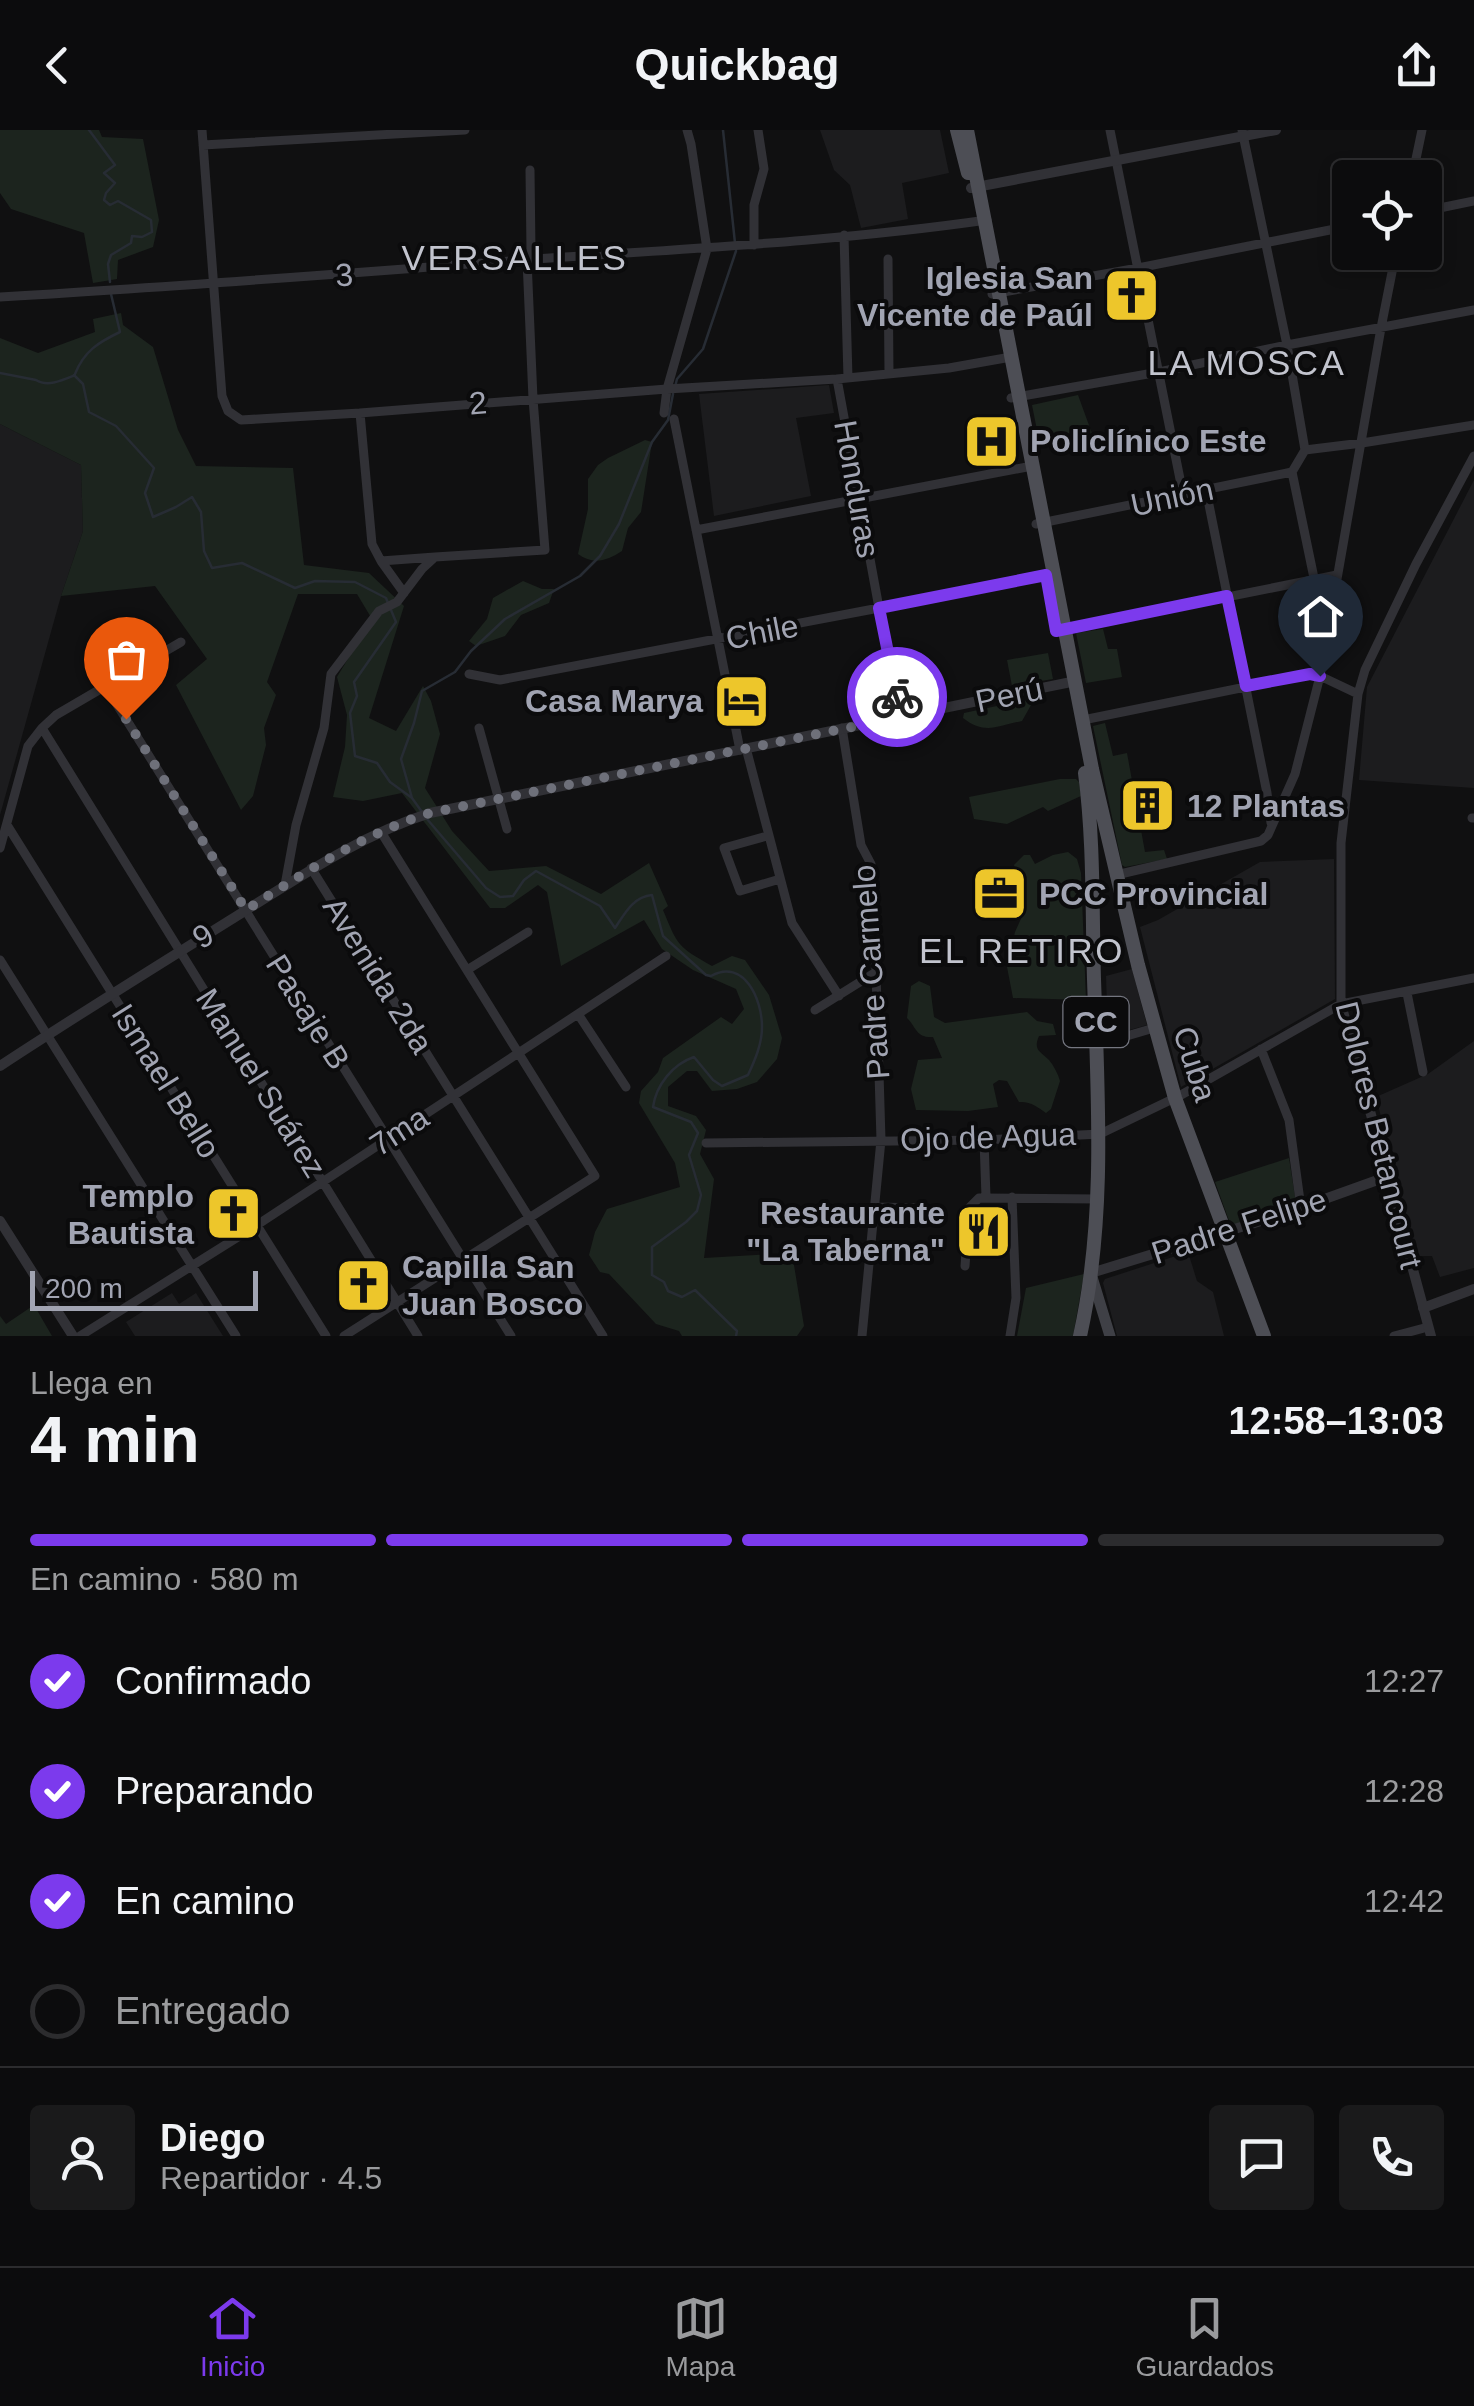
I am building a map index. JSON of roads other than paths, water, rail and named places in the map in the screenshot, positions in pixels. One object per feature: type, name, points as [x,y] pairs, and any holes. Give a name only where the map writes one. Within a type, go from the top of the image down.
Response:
[{"type":"main road","name":"CC","points":[[957,130],[975,187]]},
{"type":"main road","name":"CC","points":[[968,130],[975,187],[1061,630],[1067,683],[1084,770],[1101,830],[1090,844],[1100,1134],[1091,1273],[1080,1336]]},
{"type":"main road","name":"CC","points":[[1067,683],[1084,720]]},
{"type":"main road","name":"Cuba","points":[[1084,720],[1101,830],[1116,874],[1154,1028],[1175,1098],[1264,1336]]},
{"type":"main road","points":[[1091,1273],[1110,1336]]},
{"type":"street","name":"2","points":[[202,130],[222,396],[228,410],[242,420],[842,378],[948,368],[1007,357]]},
{"type":"street","points":[[202,145],[465,130]]},
{"type":"street","points":[[664,412],[667,388],[706,249],[687,130]]},
{"type":"street","points":[[754,245],[754,205],[764,169],[758,130]]},
{"type":"street","points":[[1110,130],[1183,494]]},
{"type":"street","points":[[975,187],[1243,133],[1276,130]]},
{"type":"street","points":[[1416,160],[1422,130]]},
{"type":"street","points":[[1243,133],[1305,450],[1292,472],[1314,578]]},
{"type":"street","points":[[381,561],[546,550],[532,399],[530,170]]},
{"type":"street","points":[[1442,207],[1474,200]]},
{"type":"street","name":"3","points":[[0,296],[213,285],[706,249],[982,221]]},
{"type":"street","points":[[996,294],[1332,230]]},
{"type":"street","name":"Honduras","points":[[844,235],[842,378],[901,717]]},
{"type":"street","points":[[888,259],[889,374]]},
{"type":"street","points":[[1116,874],[1260,841],[1272,826],[1295,774],[1320,676],[1392,270]]},
{"type":"street","points":[[1015,397],[1474,310]]},
{"type":"street","points":[[360,413],[372,544],[404,593]]},
{"type":"street","points":[[674,419],[717,641],[792,922],[839,996]]},
{"type":"street","points":[[1305,450],[1474,425]]},
{"type":"street","name":"Dolores Betancourt","points":[[1429,1332],[1341,1004],[1342,843],[1358,694],[1365,670],[1474,456]]},
{"type":"street","points":[[696,530],[1029,466]]},
{"type":"street","name":"Unión","points":[[1040,523],[1292,472]]},
{"type":"street","points":[[1206,490],[1272,826]]},
{"type":"street","points":[[285,885],[296,825],[324,728],[332,674],[379,611],[404,593],[435,556]]},
{"type":"street","name":"Chile","points":[[469,674],[500,680],[1050,574]]},
{"type":"street","points":[[1061,630],[1337,574]]},
{"type":"street","points":[[0,848],[28,746],[42,728],[56,715],[181,642]]},
{"type":"street","points":[[1084,720],[1310,674],[1358,694]]},
{"type":"street","name":"Perú","points":[[414,818],[1067,683]]},
{"type":"street","name":"Pasaje B","points":[[106,687],[511,1336]]},
{"type":"street","name":"Manuel Suárez","points":[[42,728],[418,1336]]},
{"type":"street","points":[[478,728],[507,829]]},
{"type":"street","name":"Padre Carmelo","points":[[842,728],[861,845],[871,864],[876,972],[881,1140],[862,1336]]},
{"type":"street","name":"9","points":[[0,1066],[311,868],[414,818]]},
{"type":"street","name":"Ismael Bello","points":[[7,825],[326,1336]]},
{"type":"street","points":[[344,1336],[594,1176],[381,832]]},
{"type":"street","points":[[768,836],[724,848],[740,891],[780,879]]},
{"type":"street","name":"Avenida 2da","points":[[311,868],[603,1336]]},
{"type":"street","points":[[467,970],[528,932]]},
{"type":"street","name":"7ma","points":[[77,1336],[257,1225],[666,956]]},
{"type":"street","points":[[0,960],[236,1336]]},
{"type":"street","points":[[815,1010],[876,972]]},
{"type":"street","name":"Ojo de Agua","points":[[706,1143],[984,1140],[1100,1134],[1175,1098],[1341,1004],[1474,978]]},
{"type":"street","points":[[1407,992],[1423,1072]]},
{"type":"street","points":[[578,1014],[626,1086]]},
{"type":"street","points":[[1096,1044],[1154,1028]]},
{"type":"street","points":[[1261,1049],[1289,1120],[1301,1208]]},
{"type":"street","points":[[984,1140],[986,1198]]},
{"type":"street","name":"Padre Felipe","points":[[1091,1273],[1301,1208],[1386,1177]]},
{"type":"street","points":[[1010,1336],[1016,1298],[1012,1198]]},
{"type":"street","points":[[965,1266],[969,1208],[974,1201],[1097,1199]]},
{"type":"street","points":[[875,1207],[925,1208]]},
{"type":"street","points":[[0,1220],[77,1336]]},
{"type":"street","points":[[1423,1308],[1474,1289]]},
{"type":"street","points":[[1394,1336],[1429,1332]]},
{"type":"waterway","points":[[89,130],[115,165],[104,173],[115,183],[104,200],[110,205],[118,201],[151,220],[152,232],[132,236],[131,243],[111,255],[110,282]]},
{"type":"waterway","points":[[723,130],[735,243]]},
{"type":"waterway","points":[[675,387],[677,379],[703,349],[736,251]]},
{"type":"waterway","points":[[75,374],[93,348],[120,332],[111,294]]},
{"type":"waterway","points":[[0,373],[45,383],[73,376]]},
{"type":"waterway","points":[[74,375],[83,384],[89,412],[116,426],[154,468],[145,493],[153,517],[192,497],[201,512],[204,551],[212,568],[242,563],[295,588],[315,581],[355,582],[386,598],[388,603]]},
{"type":"waterway","points":[[412,798],[401,759],[422,691],[455,672],[505,619],[580,576],[600,556],[619,524],[652,442],[668,420],[673,394]]},
{"type":"waterway","points":[[391,610],[396,622],[354,682],[357,696],[350,713],[355,756],[377,763],[390,782],[412,798],[422,812]]},
{"type":"waterway","points":[[427,819],[486,888],[500,897],[513,896],[536,871],[600,906],[615,928],[635,902],[652,895],[663,936],[706,975],[733,972],[755,994],[762,1027],[748,1075],[722,1086],[694,1057],[667,1076],[653,1107],[691,1122],[698,1133],[689,1155],[701,1195],[697,1211],[652,1247],[652,1275],[664,1282],[668,1291],[682,1297],[695,1290],[737,1331],[736,1336]]},
{"type":"place","name":"Iglesia San Vicente de Paúl","points":[[1132,296]]},
{"type":"place","name":"Policlínico Este","points":[[991,441]]},
{"type":"place","name":"Casa Marya","points":[[742,701]]},
{"type":"place","name":"12 Plantas","points":[[1148,806]]},
{"type":"place","name":"PCC Provincial","points":[[1000,894]]},
{"type":"place","name":"Templo Bautista","points":[[233,1214]]},
{"type":"place","name":"Restaurante \"La Taberna\"","points":[[984,1231]]},
{"type":"place","name":"Capilla San Juan Bosco","points":[[363,1285]]},
{"type":"district","name":"VERSALLES","points":[[515,258]]},
{"type":"district","name":"LA MOSCA","points":[[1247,363]]},
{"type":"district","name":"EL RETIRO","points":[[1022,951]]}]
